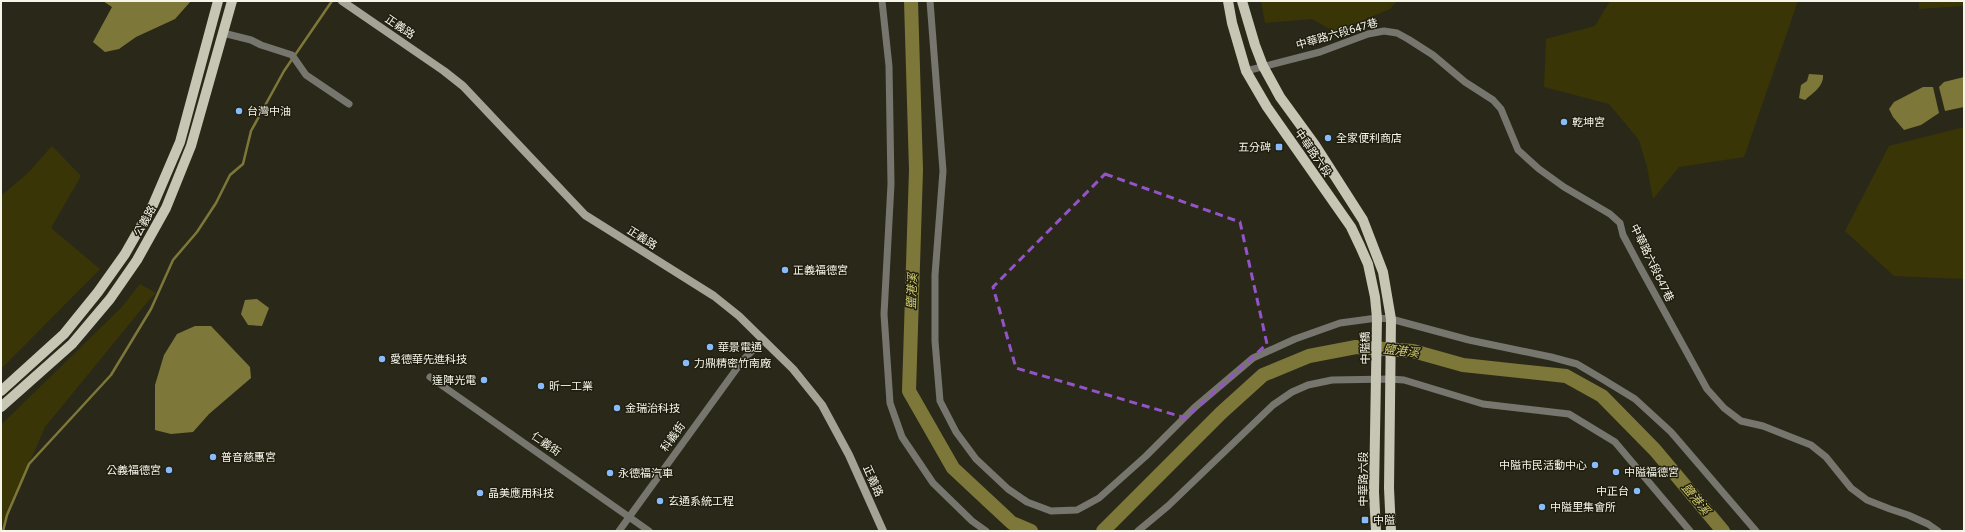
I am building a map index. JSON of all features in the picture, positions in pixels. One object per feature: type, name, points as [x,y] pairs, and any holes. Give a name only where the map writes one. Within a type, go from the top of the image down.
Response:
[{"type":"main road","name":"公義路","points":[[1,391],[64,334],[98,292],[125,254],[153,205],[180,142],[218,1]]},
{"type":"main road","name":"公義路","points":[[1,407],[72,344],[110,299],[137,260],[166,208],[192,146],[232,1]]},
{"type":"main road","name":"中華路六段","points":[[1228,1],[1232,23],[1246,71],[1267,107],[1352,227],[1368,264],[1375,297],[1377,318]]},
{"type":"main road","name":"中華路六段","points":[[1242,1],[1263,66],[1280,97],[1315,145],[1363,220],[1383,272],[1391,319]]},
{"type":"main road","name":"中隘橋","points":[[1376,379],[1377,318]]},
{"type":"main road","points":[[1391,319],[1388,488],[1391,531]]},
{"type":"main road","name":"中華路六段","points":[[1376,379],[1374,492],[1376,531]]},
{"type":"street","name":"正義路","points":[[342,1],[444,71],[463,86],[585,215],[714,296],[739,316],[764,340],[793,370],[822,405],[849,454],[883,531]]},
{"type":"street","points":[[882,1],[889,74],[891,184],[884,314],[890,403],[902,437],[933,483],[972,521],[986,531]]},
{"type":"street","points":[[930,1],[943,171],[935,275],[935,341],[940,400],[956,432],[976,459],[1008,489],[1027,502],[1051,511],[1077,510],[1099,498],[1146,456],[1194,408],[1253,358],[1295,339],[1340,323],[1377,318],[1391,319],[1469,340],[1571,363],[1604,380],[1636,399],[1671,432],[1756,531]]},
{"type":"street","name":"中華路六段647巷","points":[[1246,71],[1320,52],[1368,34],[1384,31],[1397,33],[1433,55],[1465,82],[1493,100],[1501,109],[1518,150],[1539,169],[1564,187],[1610,214],[1620,223],[1623,235],[1707,389],[1724,408],[1741,421],[1763,426],[1811,445],[1826,457],[1851,488],[1867,500],[1908,515],[1928,524],[1938,531]]},
{"type":"street","points":[[223,33],[251,40],[260,45],[294,57],[306,75],[349,104]]},
{"type":"street","name":"科義街","points":[[619,531],[743,360],[764,340]]},
{"type":"street","name":"仁義街","points":[[430,377],[630,516],[649,531]]},
{"type":"street","points":[[1138,531],[1168,506],[1268,410],[1292,392],[1308,385],[1332,380],[1376,379],[1404,380],[1483,404],[1569,414],[1615,442],[1690,531]]},
{"type":"highlighted area","points":[[1105,174],[1240,222],[1267,344],[1186,418],[1016,368],[993,287]]},
{"type":"shaded area","points":[[103,1],[191,1],[175,19],[136,37],[119,49],[105,52],[93,42],[112,7]]},
{"type":"shaded area","points":[[1261,1],[1397,1],[1390,9],[1335,32],[1312,19],[1265,23]]},
{"type":"shaded area","points":[[1610,1],[1798,1],[1744,157],[1679,167],[1653,199],[1647,167],[1639,140],[1609,104],[1544,87],[1546,39],[1595,26]]},
{"type":"shaded area","points":[[1919,1],[1964,1],[1964,6],[1919,9]]},
{"type":"shaded area","points":[[1809,74],[1823,75],[1823,79],[1820,86],[1805,100],[1799,98],[1801,85],[1807,81]]},
{"type":"shaded area","points":[[1964,77],[1964,107],[1945,111],[1939,87],[1944,82]]},
{"type":"shaded area","points":[[1923,87],[1933,87],[1939,113],[1921,125],[1904,130],[1893,117],[1889,109],[1894,102]]},
{"type":"shaded area","points":[[1964,127],[1964,279],[1894,276],[1845,231],[1889,146]]},
{"type":"shaded area","points":[[52,146],[81,176],[51,228],[100,269],[1,369],[1,196],[29,172]]},
{"type":"shaded area","points":[[140,284],[156,293],[45,427],[1,529],[1,425],[121,308]]},
{"type":"shaded area","points":[[257,299],[269,308],[262,326],[248,325],[241,314],[245,300]]},
{"type":"shaded area","points":[[195,326],[211,326],[250,367],[251,378],[209,414],[193,432],[171,434],[155,430],[155,385],[164,355],[177,334]]},
{"type":"waterway","points":[[3,531],[7,515],[29,464],[111,375],[151,309],[173,260],[197,232],[216,203],[230,175],[243,164],[251,131],[284,71],[332,1]]},
{"type":"waterway","name":"鹽港溪","points":[[911,1],[916,170],[909,391],[953,468],[1012,523],[1031,531]]},
{"type":"waterway","name":"鹽港溪","points":[[1103,531],[1221,413],[1263,375],[1309,356],[1356,347],[1413,351],[1463,365],[1566,376],[1602,396],[1655,450],[1723,531]]},
{"type":"place","name":"台灣中油","points":[[239,111]]},
{"type":"place","name":"乾坤宮","points":[[1564,122]]},
{"type":"place","name":"全家便利商店","points":[[1328,138]]},
{"type":"place","name":"五分碑","points":[[1279,147]]},
{"type":"place","name":"正義福德宮","points":[[785,270]]},
{"type":"place","name":"華景電通","points":[[710,347]]},
{"type":"place","name":"愛德華先進科技","points":[[382,359]]},
{"type":"place","name":"力鼎精密竹南廠","points":[[686,363]]},
{"type":"place","name":"達陣光電","points":[[484,380]]},
{"type":"place","name":"昕一工業","points":[[541,386]]},
{"type":"place","name":"金瑞治科技","points":[[617,408]]},
{"type":"place","name":"普音慈惠宮","points":[[213,457]]},
{"type":"place","name":"中隘市民活動中心","points":[[1595,465]]},
{"type":"place","name":"公義福德宮","points":[[169,470]]},
{"type":"place","name":"中隘福德宮","points":[[1616,472]]},
{"type":"place","name":"永德福汽車","points":[[610,473]]},
{"type":"place","name":"中正台","points":[[1637,491]]},
{"type":"place","name":"晶美應用科技","points":[[480,493]]},
{"type":"place","name":"玄通系統工程","points":[[660,501]]},
{"type":"place","name":"中隘里集會所","points":[[1542,507]]},
{"type":"place","name":"中隘","points":[[1365,520]]}]
